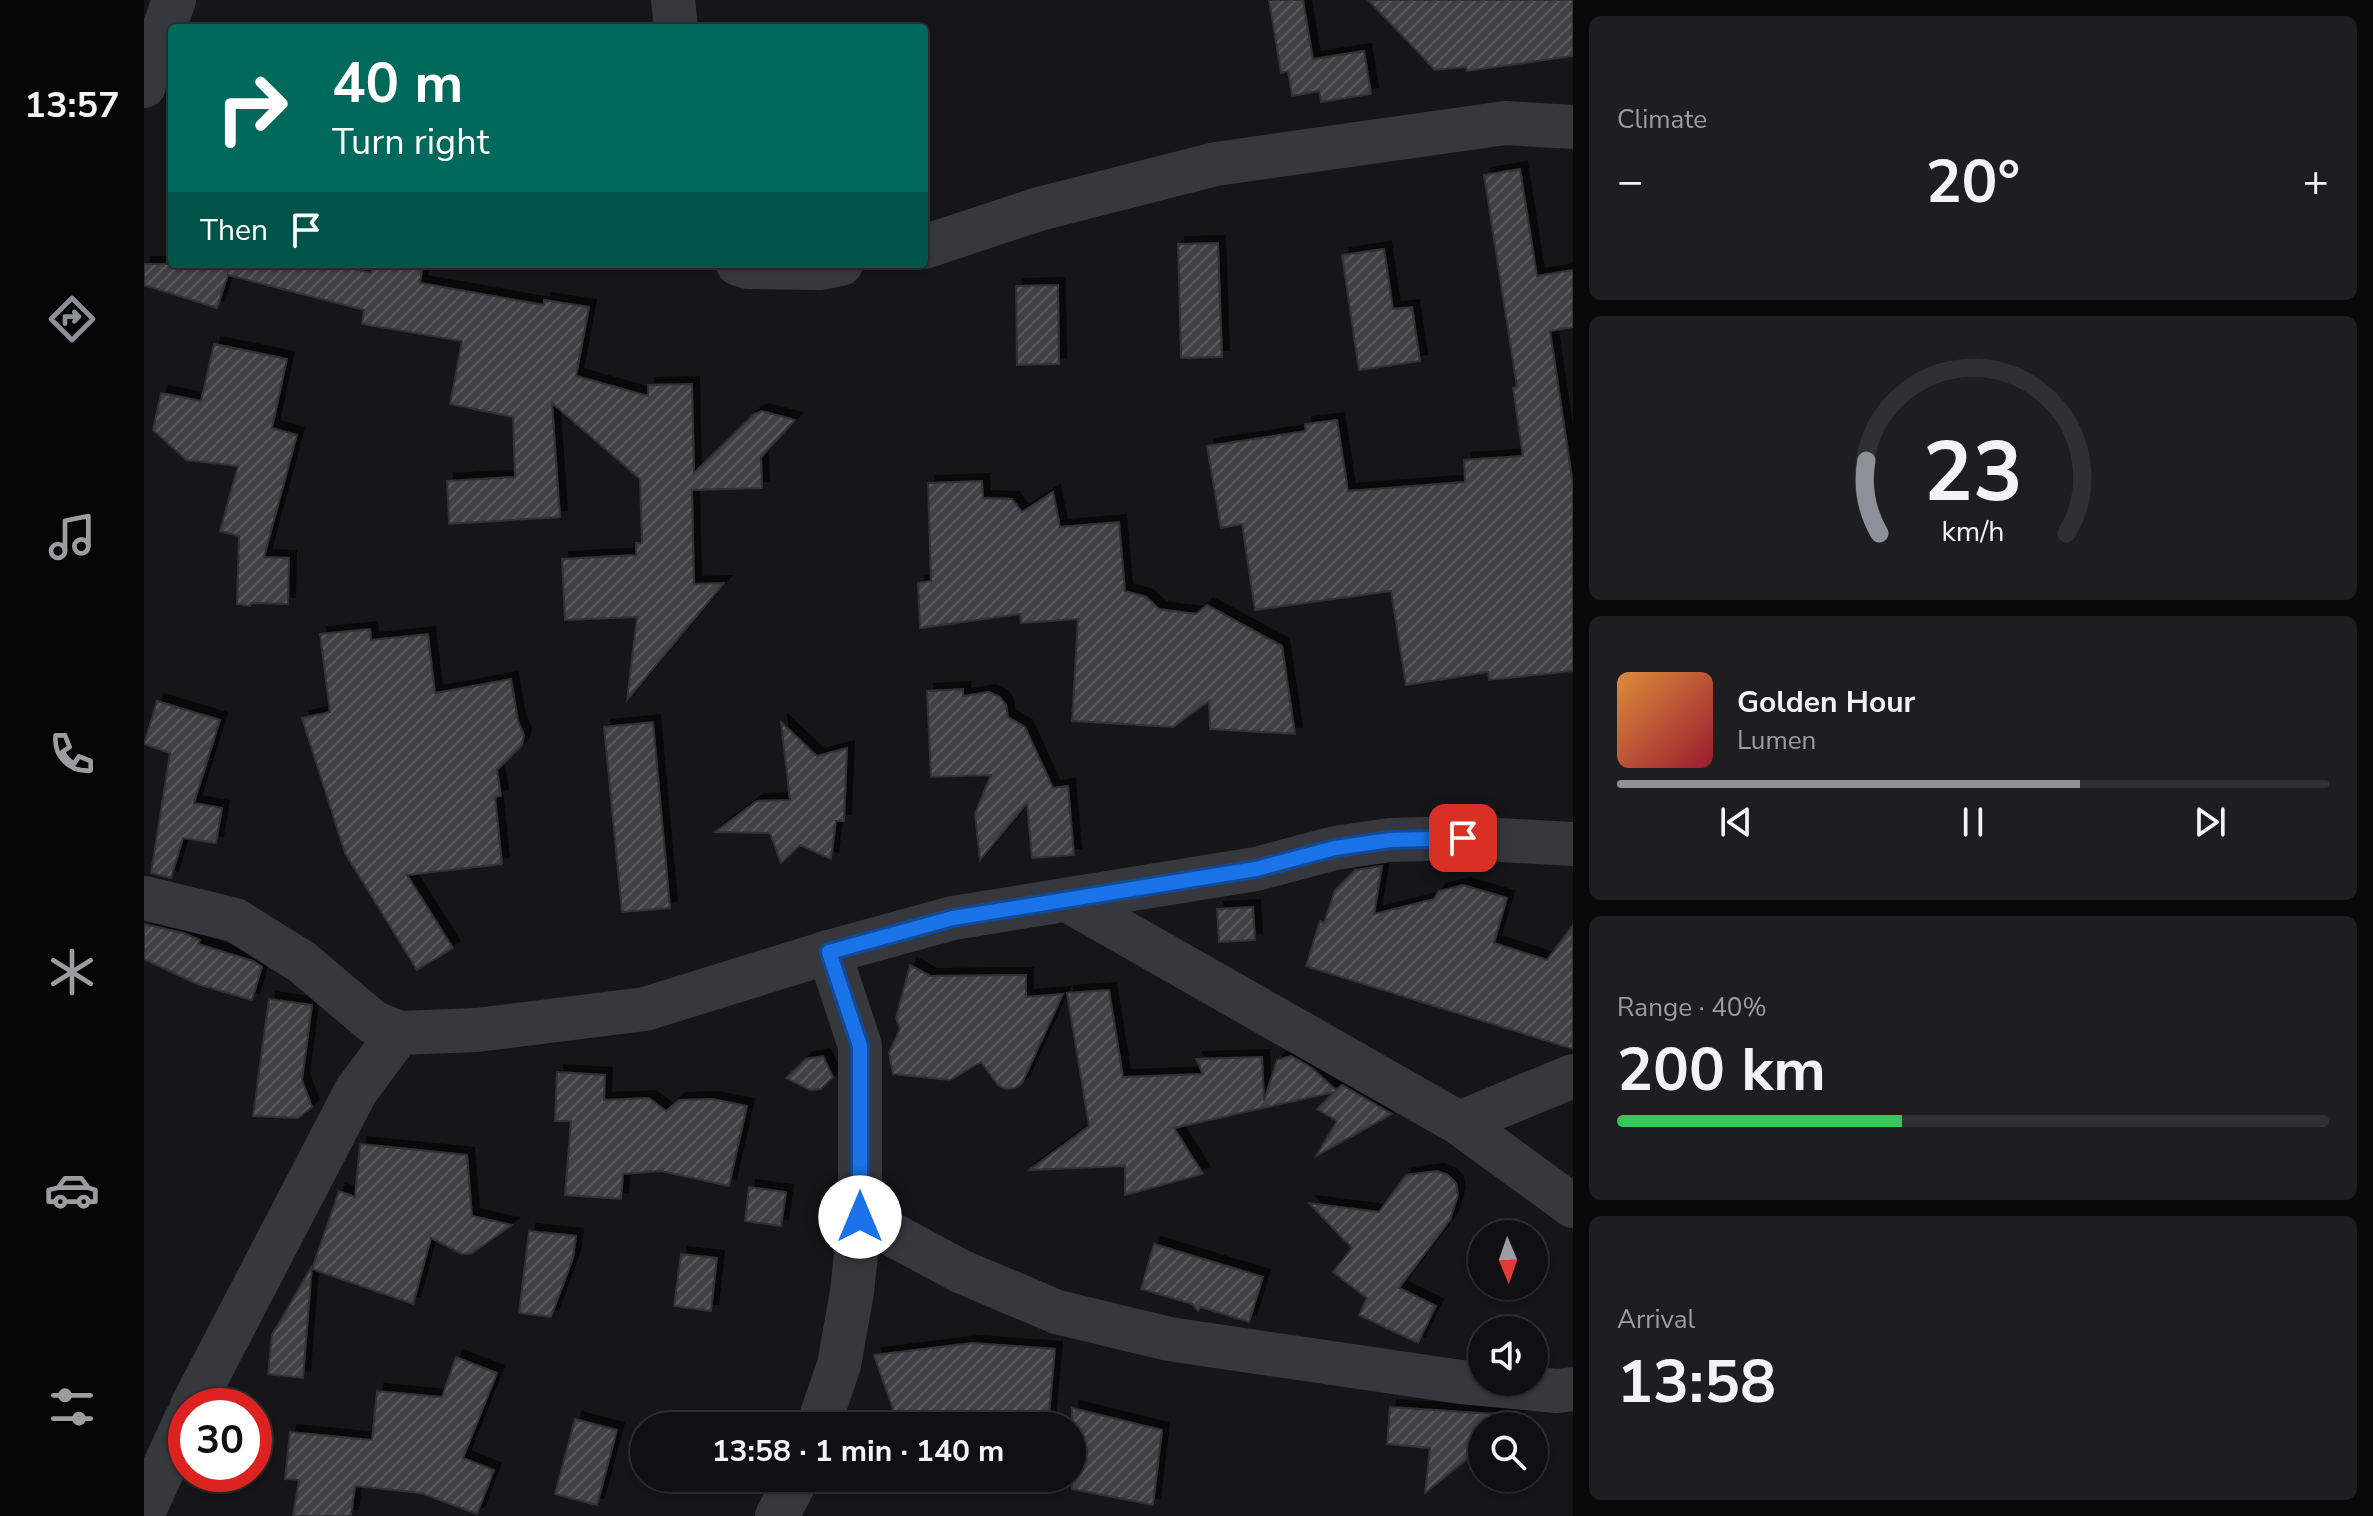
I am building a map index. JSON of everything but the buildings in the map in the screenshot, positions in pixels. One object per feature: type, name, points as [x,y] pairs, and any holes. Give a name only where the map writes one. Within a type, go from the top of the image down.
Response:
[{"type":"street","points":[[144,86],[174,0]]},
{"type":"street","points":[[673,0],[676,24]]},
{"type":"street","points":[[928,246],[1039,209],[1216,164],[1505,123],[1573,127]]},
{"type":"street","points":[[144,898],[235,920],[302,962],[373,1022],[399,1033],[477,1030],[645,1009],[829,952],[953,918],[1256,869],[1335,848],[1390,840],[1463,838],[1573,844]]},
{"type":"street","points":[[1067,900],[1459,1123],[1573,1206]]},
{"type":"street","points":[[823,1412],[839,1365],[852,1292],[860,1217],[860,1046],[829,952]]},
{"type":"street","points":[[201,1388],[356,1091],[399,1033]]},
{"type":"street","points":[[1459,1123],[1573,1076]]},
{"type":"street","points":[[860,1217],[960,1271],[1057,1312],[1169,1339],[1461,1382],[1557,1391],[1573,1389]]},
{"type":"street","points":[[144,1511],[168,1458]]},
{"type":"street","points":[[777,1516],[790,1492]]},
{"type":"route","points":[[860,1217],[860,1046],[829,952],[953,918],[1256,869],[1335,848],[1390,840],[1463,838]]}]
